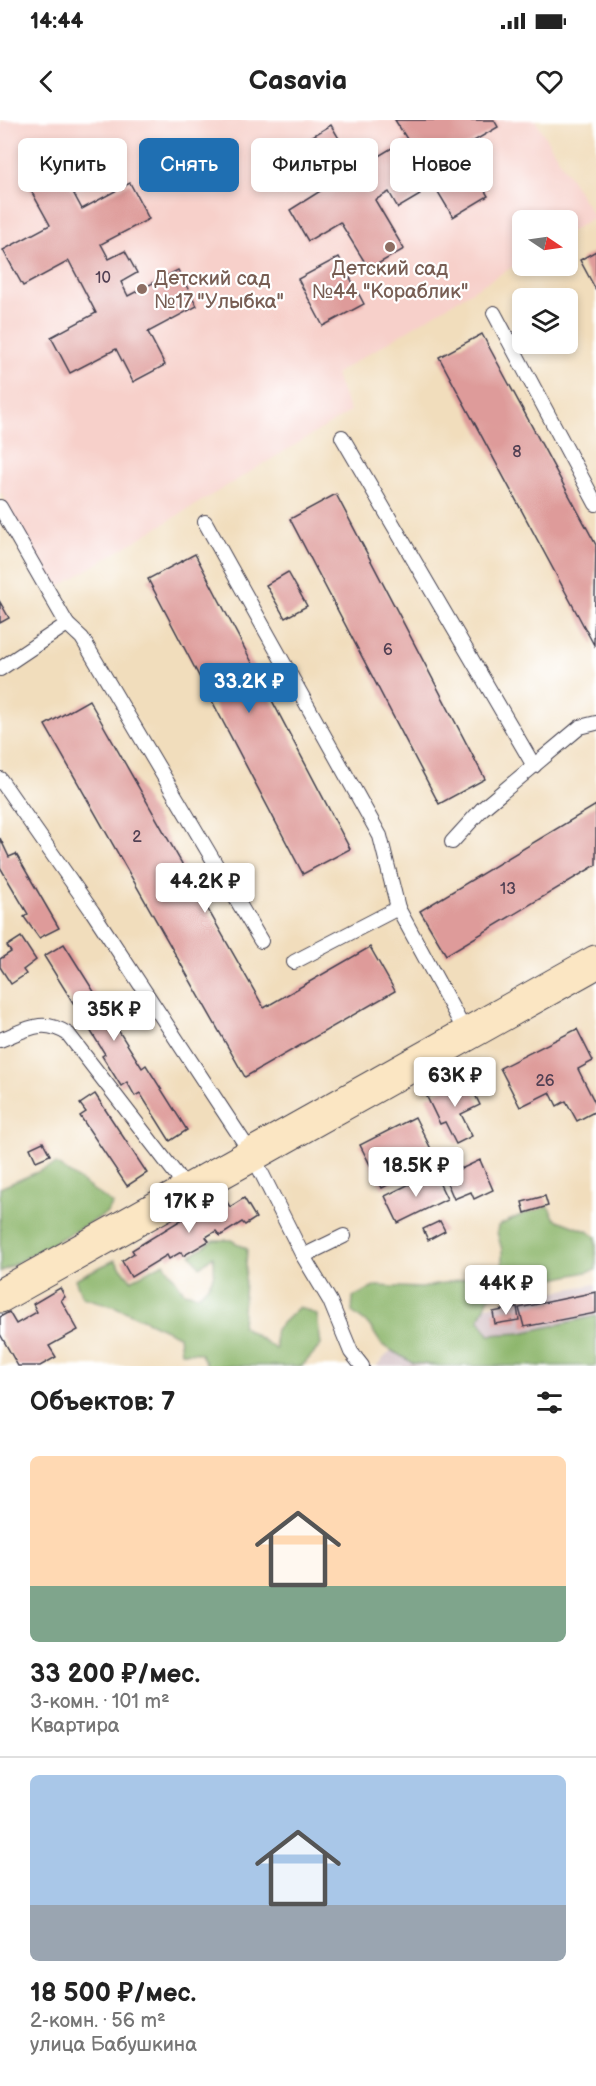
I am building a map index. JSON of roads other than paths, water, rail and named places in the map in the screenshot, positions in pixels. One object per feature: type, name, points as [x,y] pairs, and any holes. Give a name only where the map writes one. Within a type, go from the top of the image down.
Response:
[{"type":"street","points":[[0,1296],[596,962]]},
{"type":"lane","points":[[494,313],[596,504]]},
{"type":"lane","points":[[342,437],[534,766]]},
{"type":"lane","points":[[0,507],[67,624],[82,638],[261,941]]},
{"type":"lane","points":[[205,522],[380,836],[398,908],[467,1035]]},
{"type":"lane","points":[[0,669],[67,624]]},
{"type":"lane","points":[[452,842],[482,809],[580,727],[596,723]]},
{"type":"lane","points":[[0,779],[92,911],[253,1156],[303,1256],[330,1300],[351,1352],[362,1366]]},
{"type":"lane","points":[[294,962],[398,908]]},
{"type":"lane","points":[[0,1040],[41,1024],[56,1026],[68,1034],[189,1191]]},
{"type":"lane","points":[[303,1256],[344,1236]]},
{"type":"place","name":"Детский сад №44 \"Кораблик\"","points":[[390,247]]},
{"type":"place","name":"Детский сад №17 \"Улыбка\"","points":[[142,289]]}]
